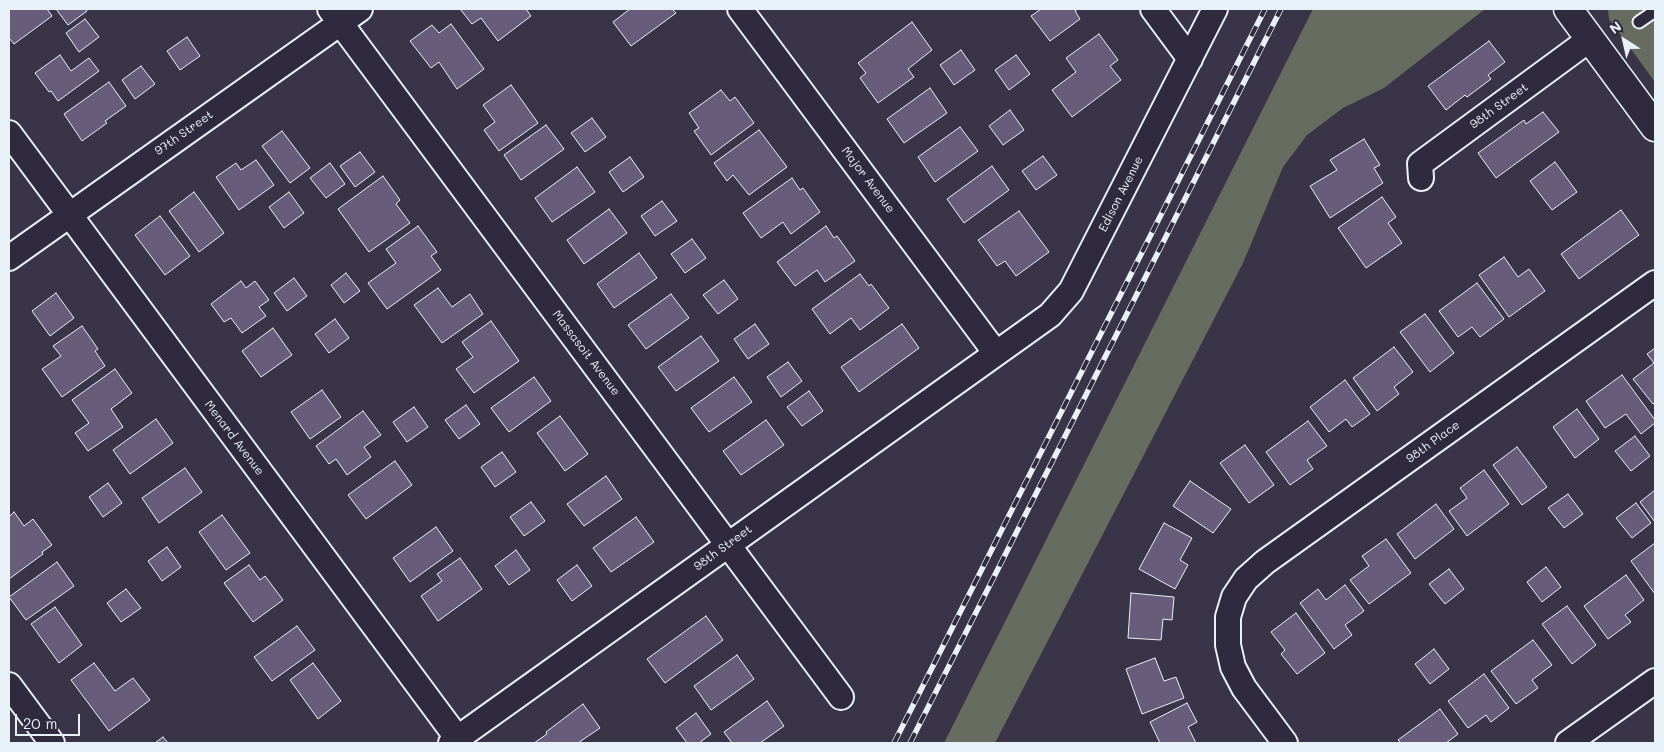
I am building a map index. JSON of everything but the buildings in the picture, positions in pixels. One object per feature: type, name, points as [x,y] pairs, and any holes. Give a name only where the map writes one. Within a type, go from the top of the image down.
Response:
[{"type":"street","name":"97th Street","points":[[9,258],[336,16],[360,9]]},
{"type":"street","name":"Major Avenue","points":[[740,9],[996,352]]},
{"type":"street","points":[[1153,9],[1190,59]]},
{"type":"street","name":"Edison Avenue","points":[[996,352],[1050,314],[1071,291],[1215,9]]},
{"type":"street","points":[[1568,9],[1655,127]]},
{"type":"street","name":"Massasoit Avenue","points":[[336,16],[841,696]]},
{"type":"street","name":"98th Street","points":[[1421,178],[1420,164],[1590,39]]},
{"type":"street","name":"Menard Avenue","points":[[9,133],[456,742]]},
{"type":"street","name":"98th Place","points":[[1285,743],[1244,688],[1234,667],[1228,646],[1228,617],[1234,597],[1246,579],[1265,562],[1655,284]]},
{"type":"street","name":"98th Street","points":[[456,742],[996,352]]},
{"type":"street","points":[[1568,743],[1655,681]]},
{"type":"street","points":[[9,684],[52,743]]},
{"type":"lane","points":[[1639,22],[1655,11]]},
{"type":"green space","points":[[1313,9],[1485,9],[1384,88],[1343,108],[1307,135],[1283,167],[1243,263],[995,743],[944,743]]},
{"type":"green space","points":[[1608,9],[1655,9],[1655,82],[1609,19]]},
{"type":"railway","points":[[894,743],[1265,9]]},
{"type":"railway","points":[[910,743],[1281,9]]}]
